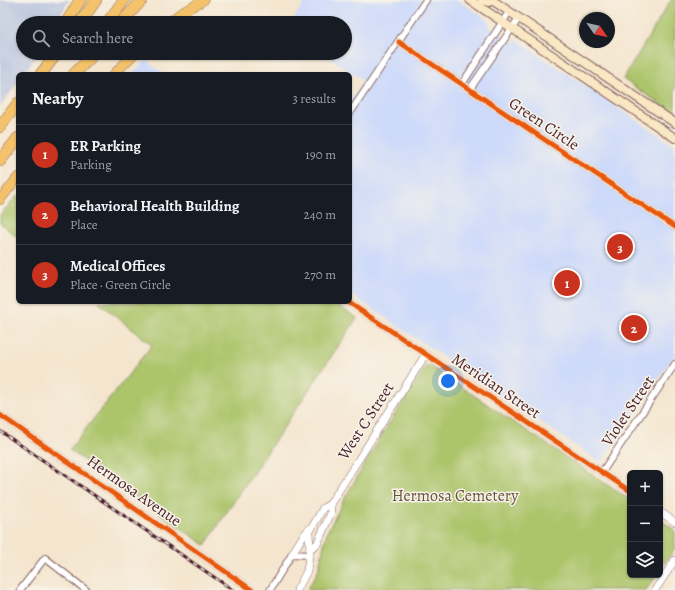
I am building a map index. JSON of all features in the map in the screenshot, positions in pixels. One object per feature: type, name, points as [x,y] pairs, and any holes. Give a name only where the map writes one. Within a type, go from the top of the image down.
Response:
[{"type":"highway","points":[[70,16],[80,0]]},
{"type":"highway","points":[[85,16],[96,0]]},
{"type":"highway","points":[[112,16],[124,0]]},
{"type":"highway","points":[[127,16],[142,0]]},
{"type":"highway","points":[[35,72],[43,60]]},
{"type":"highway","points":[[43,72],[52,60]]},
{"type":"highway","points":[[70,72],[79,60]]},
{"type":"highway","points":[[76,72],[88,60]]},
{"type":"highway","points":[[3,123],[16,103]]},
{"type":"highway","points":[[3,123],[16,106]]},
{"type":"highway","points":[[0,161],[16,141]]},
{"type":"main road","points":[[177,16],[204,0]]},
{"type":"main road","points":[[470,0],[675,138]]},
{"type":"main road","points":[[482,0],[489,2],[492,0],[675,123]]},
{"type":"main road","points":[[116,72],[128,60]]},
{"type":"main road","points":[[0,200],[16,180]]},
{"type":"street","points":[[352,109],[399,42],[426,0]]},
{"type":"street","points":[[462,84],[509,12]]},
{"type":"street","points":[[470,89],[519,18]]},
{"type":"street","name":"Green Circle","points":[[399,42],[675,227]]},
{"type":"street","name":"Meridian Street","points":[[351,304],[627,489]]},
{"type":"street","name":"West C Street","points":[[296,590],[307,570],[310,552],[309,533],[312,525],[323,508],[330,504],[426,354]]},
{"type":"street","name":"Violet Street","points":[[602,472],[675,364]]},
{"type":"street","name":"Hermosa Avenue","points":[[0,415],[252,590]]},
{"type":"street","name":"West C Street","points":[[310,552],[317,544],[331,513],[330,504]]},
{"type":"street","points":[[663,514],[675,522]]},
{"type":"street","points":[[270,590],[303,536],[312,525]]},
{"type":"street","points":[[292,554],[310,552]]},
{"type":"street","points":[[20,590],[45,558],[86,590]]},
{"type":"street","points":[[655,590],[675,560]]},
{"type":"shaded area","points":[[0,0],[69,0],[60,16],[16,16],[16,60],[33,60],[25,72],[16,72],[16,85],[0,107]]},
{"type":"shaded area","points":[[306,0],[458,0],[488,20],[490,27],[512,42],[517,40],[675,146],[675,355],[603,460],[598,461],[352,295],[352,98],[364,81],[333,60],[352,60],[352,16],[296,16]]},
{"type":"shaded area","points":[[147,60],[162,72],[134,72]]},
{"type":"green space","points":[[671,0],[675,0],[675,114],[623,79]]},
{"type":"green space","points":[[16,197],[16,236],[0,223],[0,215]]},
{"type":"green space","points":[[101,304],[336,304],[357,318],[205,545],[69,450],[152,345]]},
{"type":"green space","name":"Hermosa Cemetery","points":[[426,366],[430,366],[627,498],[627,578],[655,578],[646,590],[307,590],[318,571],[327,532],[347,494],[385,430]]},
{"type":"green space","points":[[663,522],[675,530],[675,548],[663,566]]},
{"type":"railway","points":[[0,431],[233,590]]},
{"type":"cycle path","points":[[399,42],[675,227]]},
{"type":"cycle path","points":[[351,304],[627,489]]},
{"type":"cycle path","points":[[0,415],[252,590]]},
{"type":"place","name":"Medical Offices","points":[[620,247]]},
{"type":"place","name":"ER Parking","points":[[567,283]]},
{"type":"place","name":"Behavioral Health Building","points":[[634,328]]}]
